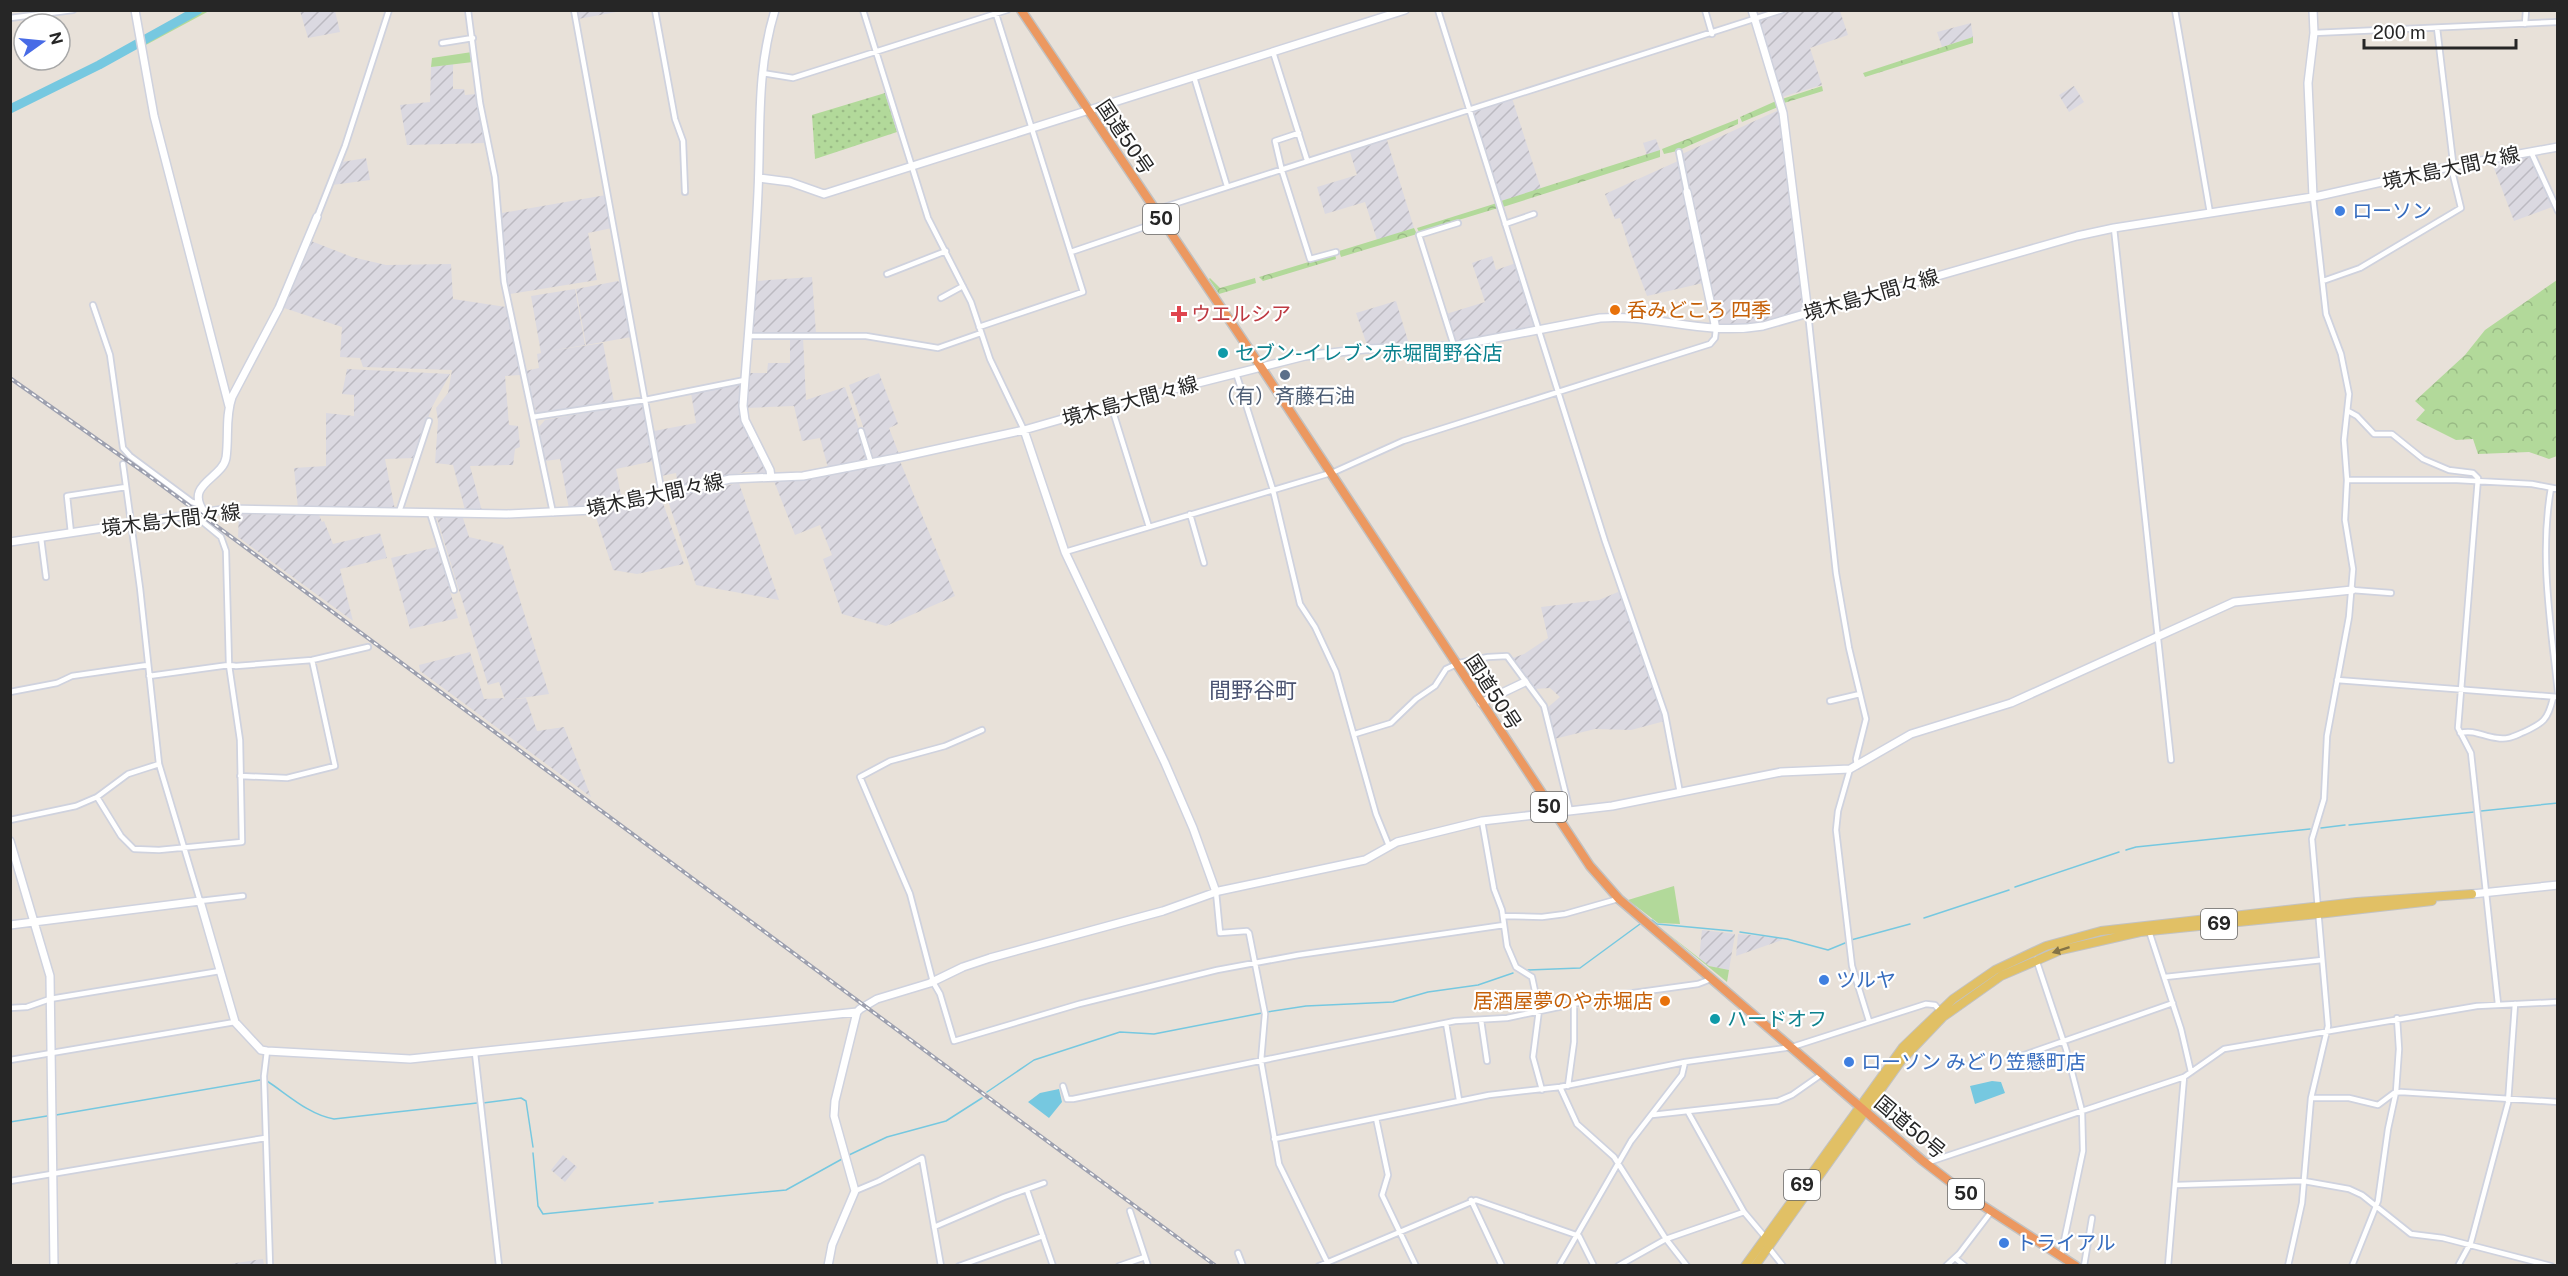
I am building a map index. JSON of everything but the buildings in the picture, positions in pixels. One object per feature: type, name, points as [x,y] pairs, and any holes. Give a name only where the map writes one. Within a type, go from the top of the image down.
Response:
[{"type":"highway","name":"国道50号","points":[[1021,10],[1261,367],[1480,703],[1590,866],[1619,898],[1926,1163],[1991,1212],[2076,1266]]},
{"type":"main road","name":"69","points":[[1745,1266],[1862,1108],[1901,1061],[1943,1017],[2001,976],[2036,959],[2088,942],[2149,931],[2472,894]]},
{"type":"main road","name":"69","points":[[1755,1266],[1903,1047],[1966,989],[1995,970],[2046,946],[2071,938],[2148,924],[2318,910]]},
{"type":"street","points":[[10,18],[73,10]]},
{"type":"street","points":[[135,10],[154,116],[229,406],[226,459],[223,467],[203,485],[199,504],[204,512]]},
{"type":"street","points":[[229,406],[279,308],[345,146],[389,10]]},
{"type":"street","points":[[468,10],[480,103],[495,177],[504,282],[553,513]]},
{"type":"street","points":[[574,10],[662,494]]},
{"type":"street","points":[[655,10],[675,119],[683,141],[685,192]]},
{"type":"street","points":[[771,477],[770,470],[743,416],[759,178],[759,98],[769,29],[775,10]]},
{"type":"street","points":[[863,10],[928,218],[963,286],[1024,430],[1065,552],[1165,763],[1192,828],[1216,892],[1220,933],[1248,931],[1265,1015],[1261,1061],[1279,1164],[1328,1264]]},
{"type":"street","points":[[762,73],[791,79],[1007,10]]},
{"type":"street","points":[[759,178],[790,182],[824,194],[1405,10]]},
{"type":"street","points":[[1438,10],[1608,551],[1665,714],[1680,794]]},
{"type":"street","points":[[1705,10],[1712,34]]},
{"type":"street","points":[[1752,10],[1783,113],[1808,313],[1836,573],[1866,722],[1838,812],[1836,830],[1852,966],[1869,1022]]},
{"type":"street","points":[[1155,210],[1782,10]]},
{"type":"street","points":[[2175,10],[2210,213]]},
{"type":"street","points":[[2288,1266],[2302,1203],[2311,1098],[2327,1031],[2312,839],[2324,799],[2326,751],[2352,590],[2352,556],[2345,520],[2347,480],[2344,440],[2348,411],[2347,381],[2339,347],[2327,317],[2313,197],[2308,83],[2314,33],[2313,10]]},
{"type":"street","points":[[2525,24],[2526,10]]},
{"type":"street","points":[[979,327],[1082,293],[996,14]]},
{"type":"street","points":[[2314,33],[2558,22]]},
{"type":"street","points":[[2323,280],[2360,268],[2460,209],[2461,203],[2452,171],[2437,28]]},
{"type":"street","points":[[442,43],[473,38]]},
{"type":"street","points":[[1273,52],[1307,160]]},
{"type":"street","points":[[1194,77],[1227,186]]},
{"type":"street","points":[[1299,133],[1275,141],[1281,168],[1310,259],[1336,252]]},
{"type":"street","name":"境木島大間々線","points":[[10,542],[228,509],[553,513],[601,509],[730,479],[803,476],[872,463],[1024,430],[1111,405],[1328,352],[1455,346],[1590,318],[1623,317],[1716,330],[1763,326],[2030,248],[2114,228],[2313,197],[2453,166],[2558,147]]},
{"type":"street","points":[[1065,552],[1330,473],[1393,445],[1710,344],[1715,338],[1716,330],[1679,152]]},
{"type":"street","points":[[2531,152],[2558,211]]},
{"type":"street","points":[[1505,224],[1534,214]]},
{"type":"street","points":[[1071,252],[1162,221]]},
{"type":"street","points":[[1455,346],[1419,235],[1458,224]]},
{"type":"street","points":[[2114,228],[2171,760]]},
{"type":"street","points":[[887,274],[946,251]]},
{"type":"street","points":[[941,298],[963,286]]},
{"type":"street","points":[[93,305],[110,355],[123,448],[130,456],[192,502],[199,504]]},
{"type":"street","points":[[748,336],[866,336],[938,348],[981,333]]},
{"type":"street","points":[[1236,373],[1273,490],[1301,607],[1315,627],[1336,672],[1376,814],[1389,846]]},
{"type":"street","points":[[533,417],[645,400],[745,380]]},
{"type":"street","points":[[1111,405],[1149,526]]},
{"type":"street","points":[[2348,411],[2356,415],[2374,434],[2392,434],[2423,459],[2453,471],[2473,473],[2477,477],[2458,728],[2471,753],[2498,1004]]},
{"type":"street","points":[[399,512],[429,421]]},
{"type":"street","points":[[861,431],[872,463]]},
{"type":"street","points":[[123,464],[159,764],[186,846],[235,1022],[261,1050],[267,1051],[410,1059],[857,1012],[877,999],[933,982],[963,967],[1163,911],[1216,892],[1348,865],[1375,856],[1401,841],[1482,821],[1570,811],[1680,794],[1720,783],[1781,772],[1853,767],[1911,734],[2011,703],[2234,602],[2352,590],[2391,593]]},
{"type":"street","points":[[2347,480],[2478,481],[2532,484],[2558,489]]},
{"type":"street","points":[[71,533],[68,496],[126,487]]},
{"type":"street","points":[[2460,733],[2475,731],[2496,738],[2511,739],[2542,722],[2556,696],[2546,566],[2547,513],[2551,488]]},
{"type":"street","points":[[430,513],[454,590]]},
{"type":"street","points":[[97,797],[130,848],[143,851],[242,842],[240,740],[229,664],[226,551],[221,537],[193,514]]},
{"type":"street","points":[[1190,514],[1204,563]]},
{"type":"street","points":[[41,538],[46,577]]},
{"type":"street","points":[[149,676],[229,664],[236,666],[312,660],[368,648]]},
{"type":"street","points":[[1355,734],[1391,723],[1416,699],[1435,686],[1443,671],[1456,665],[1491,656],[1507,656],[1525,682],[1537,694],[1546,710],[1570,811]]},
{"type":"street","points":[[240,776],[287,778],[335,766],[312,660]]},
{"type":"street","points":[[10,692],[57,683],[72,676],[148,665]]},
{"type":"street","points":[[2337,680],[2462,691],[2556,696]]},
{"type":"street","points":[[1480,703],[1525,682]]},
{"type":"street","points":[[1830,701],[1860,694]]},
{"type":"street","points":[[982,730],[945,746],[890,761],[860,777],[910,894],[933,982],[940,994],[954,1041],[1079,1004],[1255,963],[1504,925]]},
{"type":"street","points":[[10,820],[57,812],[97,797],[128,774],[159,764]]},
{"type":"street","points":[[1482,821],[1494,889],[1503,916],[1507,946],[1515,965],[1532,977],[1539,1012],[1533,1057],[1542,1090]]},
{"type":"street","points":[[10,841],[14,869],[35,921],[50,976],[54,1266]]},
{"type":"street","points":[[2472,894],[2558,885]]},
{"type":"street","points":[[10,925],[243,896]]},
{"type":"street","points":[[1503,916],[1542,917],[1565,914],[1619,898]]},
{"type":"street","points":[[2149,931],[2173,1003],[2191,1072]]},
{"type":"street","points":[[2036,959],[2063,1041],[2082,1111],[2083,1151],[2064,1260]]},
{"type":"street","points":[[2164,977],[2322,960]]},
{"type":"street","points":[[10,1008],[27,1007],[50,999],[220,971]]},
{"type":"street","points":[[1063,1086],[1070,1100],[1446,1023],[1494,1020],[1611,996],[1707,982],[1711,979]]},
{"type":"street","points":[[1926,1163],[2184,1077],[2224,1049],[2397,1018],[2498,1004],[2558,1002]]},
{"type":"street","points":[[2024,1055],[2173,1003]]},
{"type":"street","points":[[1275,1139],[1459,1100],[1568,1086],[1685,1062],[1792,1047],[1926,1004],[1935,1005],[1940,1011]]},
{"type":"street","points":[[2458,1266],[2470,1245],[2508,1099],[2515,1004]]},
{"type":"street","points":[[1568,1086],[1574,1042],[1574,1005]]},
{"type":"street","points":[[828,1266],[832,1245],[855,1191],[834,1116],[835,1101],[857,1012]]},
{"type":"street","points":[[2352,1266],[2376,1207],[2396,1092],[2399,1049],[2397,1018]]},
{"type":"street","points":[[1481,1020],[1487,1061]]},
{"type":"street","points":[[10,1060],[235,1022]]},
{"type":"street","points":[[1446,1023],[1459,1100]]},
{"type":"street","points":[[267,1051],[264,1076],[270,1266]]},
{"type":"street","points":[[475,1053],[499,1266]]},
{"type":"street","points":[[1559,1266],[1631,1141],[1682,1075],[1685,1062]]},
{"type":"street","points":[[1652,1115],[1778,1101],[1792,1095],[1822,1074]]},
{"type":"street","points":[[2168,1266],[2184,1077]]},
{"type":"street","points":[[1560,1087],[1577,1124],[1608,1150],[1686,1266]]},
{"type":"street","points":[[2311,1098],[2349,1098],[2374,1105],[2396,1092],[2558,1102]]},
{"type":"street","points":[[1688,1112],[1744,1212],[1765,1237]]},
{"type":"street","points":[[1376,1118],[1388,1175],[1382,1195],[1416,1266]]},
{"type":"street","points":[[10,1181],[265,1138]]},
{"type":"street","points":[[855,1191],[922,1158],[941,1266]]},
{"type":"street","points":[[2176,1185],[2304,1181],[2353,1190],[2411,1234],[2470,1245],[2551,1266]]},
{"type":"street","points":[[934,1227],[1044,1183]]},
{"type":"street","points":[[1027,1190],[1053,1266]]},
{"type":"street","points":[[1471,1200],[1502,1266]]},
{"type":"street","points":[[1319,1266],[1471,1200],[1480,1200],[1577,1235],[1594,1266]]},
{"type":"street","points":[[1130,1211],[1148,1266]]},
{"type":"street","points":[[1618,1266],[1666,1239],[1744,1212]]},
{"type":"street","points":[[1946,1266],[1991,1212]]},
{"type":"street","points":[[2084,1266],[2092,1218]]},
{"type":"street","points":[[959,1266],[1043,1236]]},
{"type":"street","points":[[1768,1246],[1784,1266]]},
{"type":"street","points":[[1238,1253],[1244,1266]]},
{"type":"street","points":[[1119,1266],[1146,1257]]},
{"type":"street","points":[[1955,1258],[1965,1266]]},
{"type":"shaded area","points":[[577,10],[622,10],[622,11],[578,19]]},
{"type":"shaded area","points":[[300,11],[335,11],[340,32],[308,38]]},
{"type":"shaded area","points":[[1790,11],[1840,11],[1848,35],[1810,48],[1822,85],[1782,97],[1758,21]]},
{"type":"shaded area","points":[[1971,23],[1973,37],[1942,47],[1937,32]]},
{"type":"shaded area","points":[[453,64],[453,89],[464,89],[465,95],[476,94],[485,143],[407,145],[400,105],[430,102],[431,67]]},
{"type":"shaded area","points":[[2074,86],[2084,102],[2069,112],[2059,95]]},
{"type":"shaded area","points":[[1512,98],[1541,189],[1501,201],[1473,111]]},
{"type":"shaded area","points":[[1781,109],[1805,312],[1751,325],[1720,326],[1682,154]]},
{"type":"shaded area","points":[[1386,137],[1414,228],[1377,240],[1365,202],[1325,214],[1317,187],[1357,175],[1349,149]]},
{"type":"shaded area","points":[[1656,139],[1660,150],[1647,155],[1643,143]]},
{"type":"shaded area","points":[[2528,155],[2532,157],[2552,207],[2514,221],[2494,168],[2497,166],[2495,161]]},
{"type":"shaded area","points":[[366,158],[370,180],[332,185],[342,162]]},
{"type":"shaded area","points":[[1678,161],[1703,283],[1647,296],[1620,218],[1615,219],[1605,194]]},
{"type":"shaded area","points":[[606,195],[612,228],[588,233],[597,280],[510,294],[505,268],[502,213]]},
{"type":"shaded area","points":[[311,241],[352,257],[386,265],[451,264],[453,299],[506,307],[520,375],[505,376],[509,425],[518,426],[520,447],[515,449],[513,465],[470,466],[482,511],[465,510],[453,465],[435,463],[438,421],[436,408],[448,393],[452,370],[363,367],[360,358],[340,357],[342,327],[284,308]]},
{"type":"shaded area","points":[[1492,256],[1496,270],[1516,263],[1535,325],[1486,338],[1455,342],[1446,314],[1485,302],[1472,263]]},
{"type":"shaded area","points":[[812,277],[816,334],[751,333],[756,281]]},
{"type":"shaded area","points":[[618,281],[623,287],[631,337],[586,345],[576,289]]},
{"type":"shaded area","points":[[575,289],[585,345],[549,351],[603,343],[614,402],[537,415],[525,371],[539,368],[537,354],[541,353],[531,296]]},
{"type":"shaded area","points":[[1396,301],[1409,344],[1367,345],[1356,313]]},
{"type":"shaded area","points":[[790,337],[803,337],[806,400],[845,387],[869,460],[828,468],[820,438],[802,441],[794,406],[746,408],[748,373],[767,373],[768,363],[790,363]]},
{"type":"shaded area","points":[[347,369],[450,374],[432,407],[414,458],[385,459],[395,510],[298,508],[294,468],[326,466],[326,413],[354,416],[354,395],[342,394]]},
{"type":"shaded area","points":[[879,373],[898,424],[889,428],[899,454],[874,459],[849,385]]},
{"type":"shaded area","points":[[741,384],[740,413],[766,473],[745,472],[678,488],[676,473],[661,476],[654,431],[696,423],[691,393]]},
{"type":"shaded area","points":[[643,403],[654,461],[616,469],[622,501],[569,509],[560,459],[545,461],[539,427],[545,420]]},
{"type":"shaded area","points":[[900,461],[955,596],[886,626],[842,614],[823,559],[832,555],[820,525],[795,535],[774,481],[819,476]]},
{"type":"shaded area","points":[[739,483],[779,600],[696,585],[667,498]]},
{"type":"shaded area","points":[[662,500],[684,564],[637,574],[613,570],[595,514]]},
{"type":"shaded area","points":[[239,514],[319,515],[322,522],[324,521],[333,544],[380,533],[387,558],[340,569],[353,621],[238,537]]},
{"type":"shaded area","points":[[437,518],[463,518],[469,537],[503,545],[549,694],[508,700],[526,698],[537,731],[564,727],[591,797],[420,671],[419,665],[470,652],[484,699],[503,698],[505,700],[499,682],[488,685]]},
{"type":"shaded area","points":[[437,547],[458,618],[410,629],[391,558]]},
{"type":"shaded area","points":[[1618,592],[1622,596],[1665,721],[1631,730],[1595,729],[1554,739],[1547,708],[1560,697],[1550,688],[1534,689],[1510,659],[1524,654],[1548,638],[1541,607],[1599,600]]},
{"type":"shaded area","points":[[1702,930],[1735,934],[1729,970],[1709,966],[1699,959]]},
{"type":"shaded area","points":[[1738,934],[1782,938],[1782,940],[1736,956]]},
{"type":"shaded area","points":[[563,1155],[577,1167],[565,1182],[551,1170]]},
{"type":"shaded area","points":[[263,1259],[264,1265],[223,1265]]},
{"type":"green space","points":[[204,11],[209,11],[143,45]]},
{"type":"green space","points":[[1973,37],[1973,43],[1865,77],[1863,73]]},
{"type":"green space","points":[[472,52],[473,62],[431,67],[432,58]]},
{"type":"green space","points":[[1822,86],[1823,91],[1784,103],[1782,99]]},
{"type":"green space","points":[[885,93],[897,132],[815,159],[812,115]]},
{"type":"green space","points":[[1776,101],[1778,107],[1742,122],[1740,117]]},
{"type":"green space","points":[[1738,119],[1738,124],[1677,151],[1664,154],[1662,149]]},
{"type":"green space","points":[[1660,150],[1660,157],[1503,207],[1501,201]]},
{"type":"green space","points":[[1497,203],[1498,208],[1419,232],[1417,228]]},
{"type":"green space","points":[[1414,228],[1417,234],[1341,257],[1339,251]]},
{"type":"green space","points":[[1335,254],[1336,259],[1263,281],[1259,277]]},
{"type":"green space","points":[[1210,278],[1220,288],[1255,278],[1256,283],[1219,294]]},
{"type":"green space","points":[[2557,280],[2557,456],[2549,459],[2529,452],[2478,454],[2473,439],[2456,440],[2416,420],[2425,410],[2415,401],[2465,355],[2485,330]]},
{"type":"green space","points":[[1674,886],[1680,924],[1658,923],[1628,900]]},
{"type":"green space","points":[[1657,925],[1709,966],[1729,970],[1727,982]]},
{"type":"water","points":[[1992,1081],[2001,1082],[2005,1093],[1975,1104],[1970,1086]]},
{"type":"water","points":[[1059,1089],[1062,1102],[1049,1118],[1028,1102],[1040,1093]]},
{"type":"waterway","points":[[10,109],[99,65],[198,10]]},
{"type":"waterway","points":[[2481,811],[2558,803]]},
{"type":"waterway","points":[[2349,825],[2474,812]]},
{"type":"waterway","points":[[2321,828],[2345,825]]},
{"type":"waterway","points":[[2126,850],[2136,847],[2310,829]]},
{"type":"waterway","points":[[2015,887],[2119,852]]},
{"type":"waterway","points":[[1924,918],[2009,890]]},
{"type":"waterway","points":[[1652,920],[1657,924],[1732,931]]},
{"type":"waterway","points":[[1528,970],[1580,968],[1640,924]]},
{"type":"waterway","points":[[1851,940],[1910,924]]},
{"type":"waterway","points":[[1740,932],[1787,939],[1828,950],[1845,943]]},
{"type":"waterway","points":[[1267,1012],[1306,1006],[1393,1002],[1428,992],[1478,985],[1513,973]]},
{"type":"waterway","points":[[987,1092],[1034,1060],[1120,1032],[1154,1034],[1262,1013]]},
{"type":"waterway","points":[[56,1115],[260,1080]]},
{"type":"waterway","points":[[267,1081],[307,1109],[334,1119],[477,1103]]},
{"type":"waterway","points":[[483,1103],[521,1098],[526,1101],[533,1147]]},
{"type":"waterway","points":[[849,1155],[887,1137],[946,1121],[982,1098]]},
{"type":"waterway","points":[[10,1122],[47,1116]]},
{"type":"waterway","points":[[533,1153],[538,1206],[543,1214],[653,1203]]},
{"type":"waterway","points":[[659,1202],[786,1190],[842,1159]]},
{"type":"railway","points":[[10,378],[145,473],[1216,1266]]},
{"type":"place","name":"ローソン","points":[[2340,211]]},
{"type":"place","name":"呑みどころ 四季","points":[[1615,310]]},
{"type":"place","name":"ウエルシア","points":[[1179,314]]},
{"type":"place","name":"セブン-イレブン赤堀間野谷店","points":[[1223,353]]},
{"type":"place","name":"（有）斉藤石油","points":[[1285,375]]},
{"type":"place","name":"ツルヤ","points":[[1824,980]]},
{"type":"place","name":"居酒屋夢のや赤堀店","points":[[1665,1001]]},
{"type":"place","name":"ハードオフ","points":[[1715,1019]]},
{"type":"place","name":"ローソン みどり笠懸町店","points":[[1849,1062]]},
{"type":"place","name":"トライアル","points":[[2004,1243]]},
{"type":"district","name":"間野谷町","points":[[1253,690]]}]
